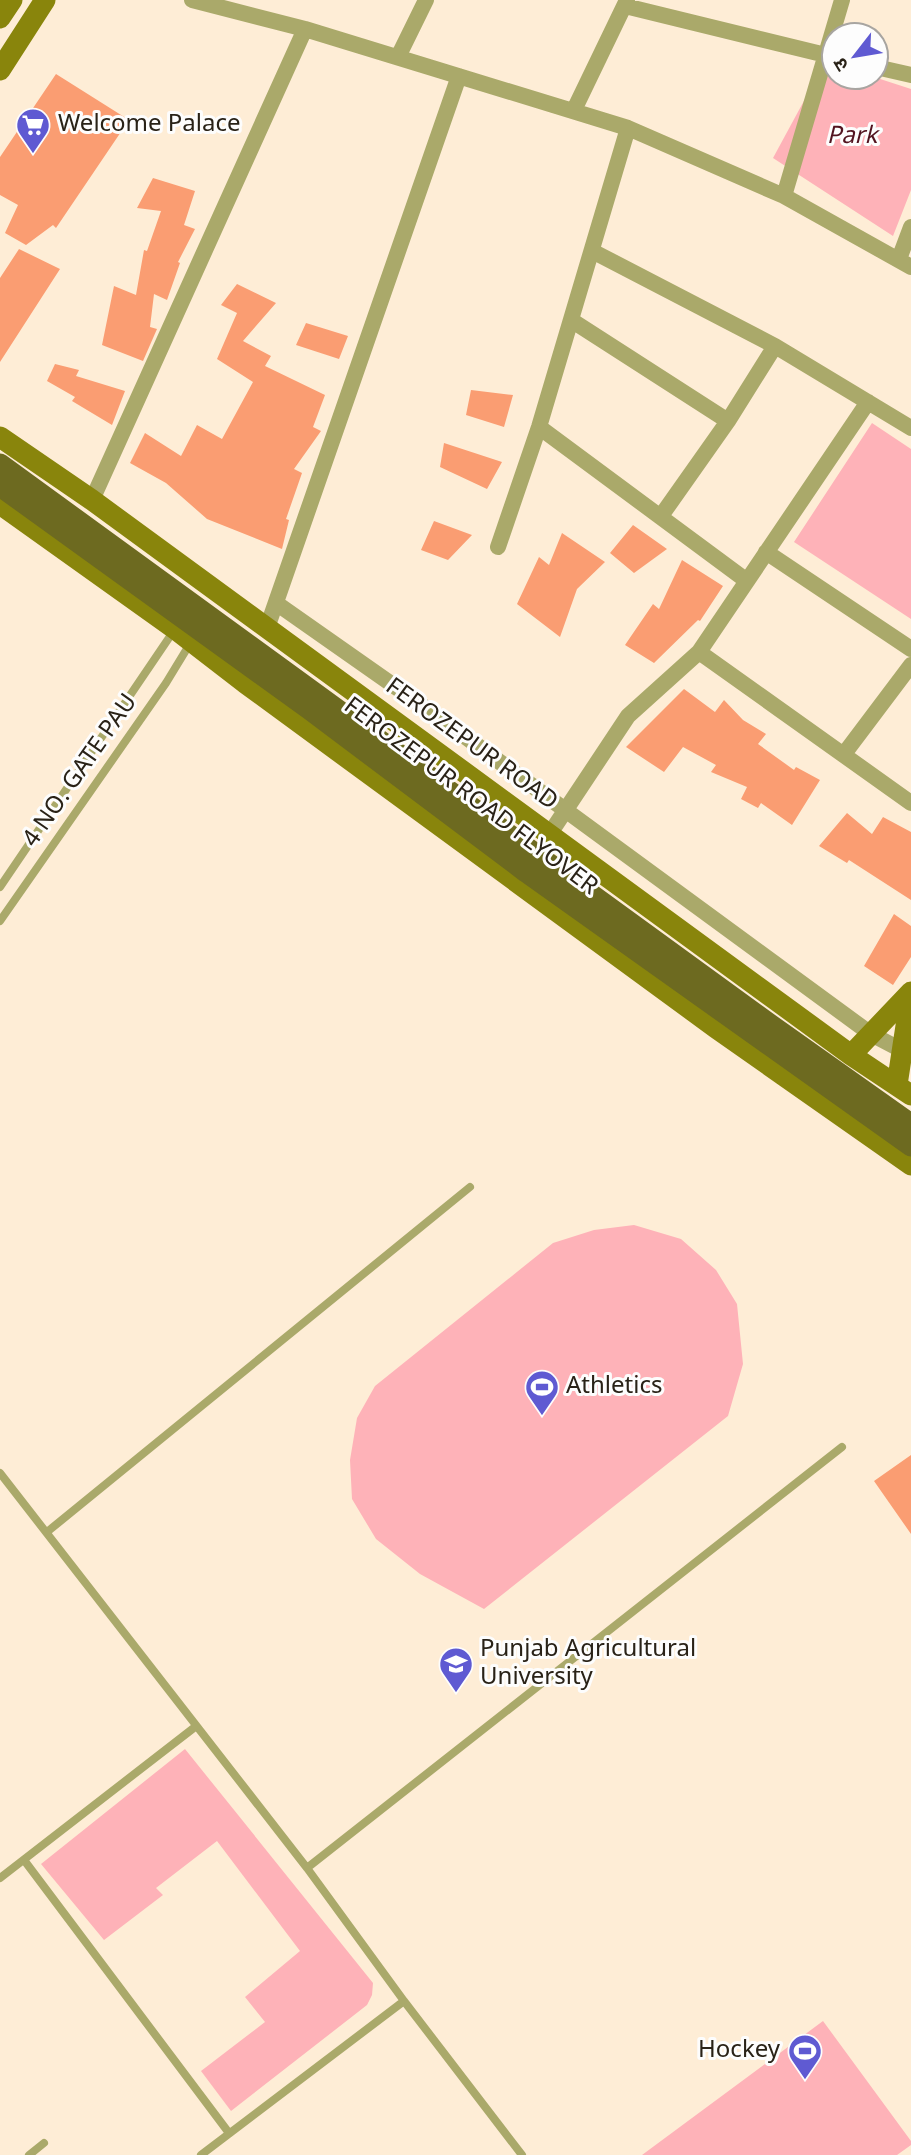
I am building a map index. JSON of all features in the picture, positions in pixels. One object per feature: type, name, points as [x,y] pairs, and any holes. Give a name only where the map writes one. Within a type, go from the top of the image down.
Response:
[{"type":"main road","points":[[0,18],[12,0]]},
{"type":"main road","points":[[0,70],[45,0]]},
{"type":"main road","name":"FEROZEPUR ROAD","points":[[0,437],[92,500],[851,1055],[904,1090]]},
{"type":"main road","name":"FEROZEPUR ROAD FLYOVER","points":[[0,464],[911,1124]]},
{"type":"main road","name":"FEROZEPUR ROAD FLYOVER","points":[[0,486],[309,709],[526,872],[911,1146]]},
{"type":"main road","points":[[0,504],[716,1028],[911,1165]]},
{"type":"main road","points":[[851,1055],[911,993]]},
{"type":"main road","points":[[904,1090],[911,993]]},
{"type":"street","points":[[192,0],[233,5],[628,128],[784,196],[905,263],[911,227]]},
{"type":"street","points":[[398,57],[426,0]]},
{"type":"street","points":[[838,21],[842,0]]},
{"type":"street","points":[[574,110],[626,3],[820,53]]},
{"type":"street","points":[[92,500],[305,29]]},
{"type":"street","points":[[890,70],[911,75]]},
{"type":"street","points":[[267,628],[459,76]]},
{"type":"street","points":[[784,196],[820,89]]},
{"type":"street","points":[[498,547],[539,427],[628,128]]},
{"type":"street","points":[[592,251],[775,346],[911,428]]},
{"type":"street","points":[[571,320],[728,421]]},
{"type":"street","points":[[661,516],[728,421],[775,346]]},
{"type":"street","points":[[549,835],[628,716],[699,652],[868,402]]},
{"type":"street","points":[[539,427],[747,581]]},
{"type":"street","points":[[766,552],[911,649]]},
{"type":"street","points":[[276,603],[871,1034],[906,1053]]},
{"type":"street","points":[[699,652],[911,803]]},
{"type":"street","points":[[844,754],[911,665]]},
{"type":"lane","name":"4 NO. GATE PAU","points":[[0,887],[183,636]]},
{"type":"lane","name":"4 NO. GATE PAU","points":[[0,921],[166,683],[183,636]]},
{"type":"lane","points":[[47,1532],[470,1187]]},
{"type":"lane","points":[[307,1868],[842,1447]]},
{"type":"lane","points":[[0,1473],[307,1868],[404,2001],[522,2155]]},
{"type":"lane","points":[[0,1878],[195,1727]]},
{"type":"lane","points":[[23,1860],[229,2133]]},
{"type":"lane","points":[[201,2155],[404,2001]]},
{"type":"lane","points":[[29,2155],[44,2143]]},
{"type":"green space","name":"Park","points":[[820,71],[820,91],[890,91],[890,82],[911,89],[911,190],[893,236],[773,158]]},
{"type":"green space","points":[[872,423],[911,449],[911,619],[794,542]]},
{"type":"green space","name":"Athletics","points":[[634,1225],[681,1239],[716,1270],[737,1304],[743,1364],[728,1416],[484,1609],[420,1574],[376,1539],[352,1499],[350,1460],[357,1418],[375,1386],[553,1243],[594,1230]]},
{"type":"green space","points":[[185,1749],[373,1983],[372,1995],[367,2005],[231,2111],[201,2071],[265,2022],[245,1997],[300,1951],[217,1841],[156,1888],[163,1895],[104,1940],[41,1864]]},
{"type":"green space","name":"Hockey","points":[[823,2021],[911,2141],[911,2145],[897,2155],[642,2155]]},
{"type":"building","points":[[56,74],[129,120],[56,228],[53,225],[26,245],[5,233],[18,205],[0,195],[0,157]]},
{"type":"building","points":[[153,178],[195,191],[184,225],[195,229],[178,262],[180,263],[167,300],[154,294],[150,327],[157,329],[143,361],[102,345],[114,286],[136,295],[144,250],[147,251],[161,211],[137,208]]},
{"type":"building","points":[[19,249],[60,269],[0,362],[0,278]]},
{"type":"building","points":[[237,284],[276,303],[243,341],[271,356],[265,366],[325,395],[313,427],[321,431],[294,469],[302,473],[286,519],[289,520],[282,549],[207,519],[166,483],[130,463],[145,433],[181,456],[197,425],[222,439],[253,382],[217,359],[237,313],[221,305]]},
{"type":"building","points":[[306,323],[348,336],[339,359],[296,345]]},
{"type":"building","points":[[55,364],[79,370],[76,376],[125,391],[112,425],[72,401],[75,397],[47,381]]},
{"type":"building","points":[[471,390],[513,395],[504,427],[466,415]]},
{"type":"building","points":[[444,443],[502,462],[487,489],[440,467]]},
{"type":"building","points":[[434,521],[472,535],[448,560],[421,550]]},
{"type":"building","points":[[633,525],[667,549],[634,573],[610,553]]},
{"type":"building","points":[[562,533],[605,562],[577,589],[560,637],[517,604],[539,557],[549,565]]},
{"type":"building","points":[[682,560],[723,586],[700,621],[654,663],[625,645],[653,604],[659,609]]},
{"type":"building","points":[[684,689],[715,712],[724,700],[743,720],[766,734],[758,744],[794,770],[796,767],[820,780],[792,825],[761,803],[758,808],[741,799],[747,787],[711,772],[716,765],[683,747],[664,772],[626,747]]},
{"type":"building","points":[[847,813],[872,834],[883,817],[911,832],[911,900],[849,860],[847,863],[819,846]]},
{"type":"building","points":[[894,914],[911,926],[911,957],[893,985],[864,966]]},
{"type":"building","points":[[911,1455],[911,1534],[874,1481]]},
{"type":"place","name":"Welcome Palace","points":[[33,155]]},
{"type":"place","name":"Athletics","points":[[542,1417]]},
{"type":"place","name":"Punjab Agricultural University","points":[[456,1694]]},
{"type":"place","name":"Hockey","points":[[805,2081]]}]
